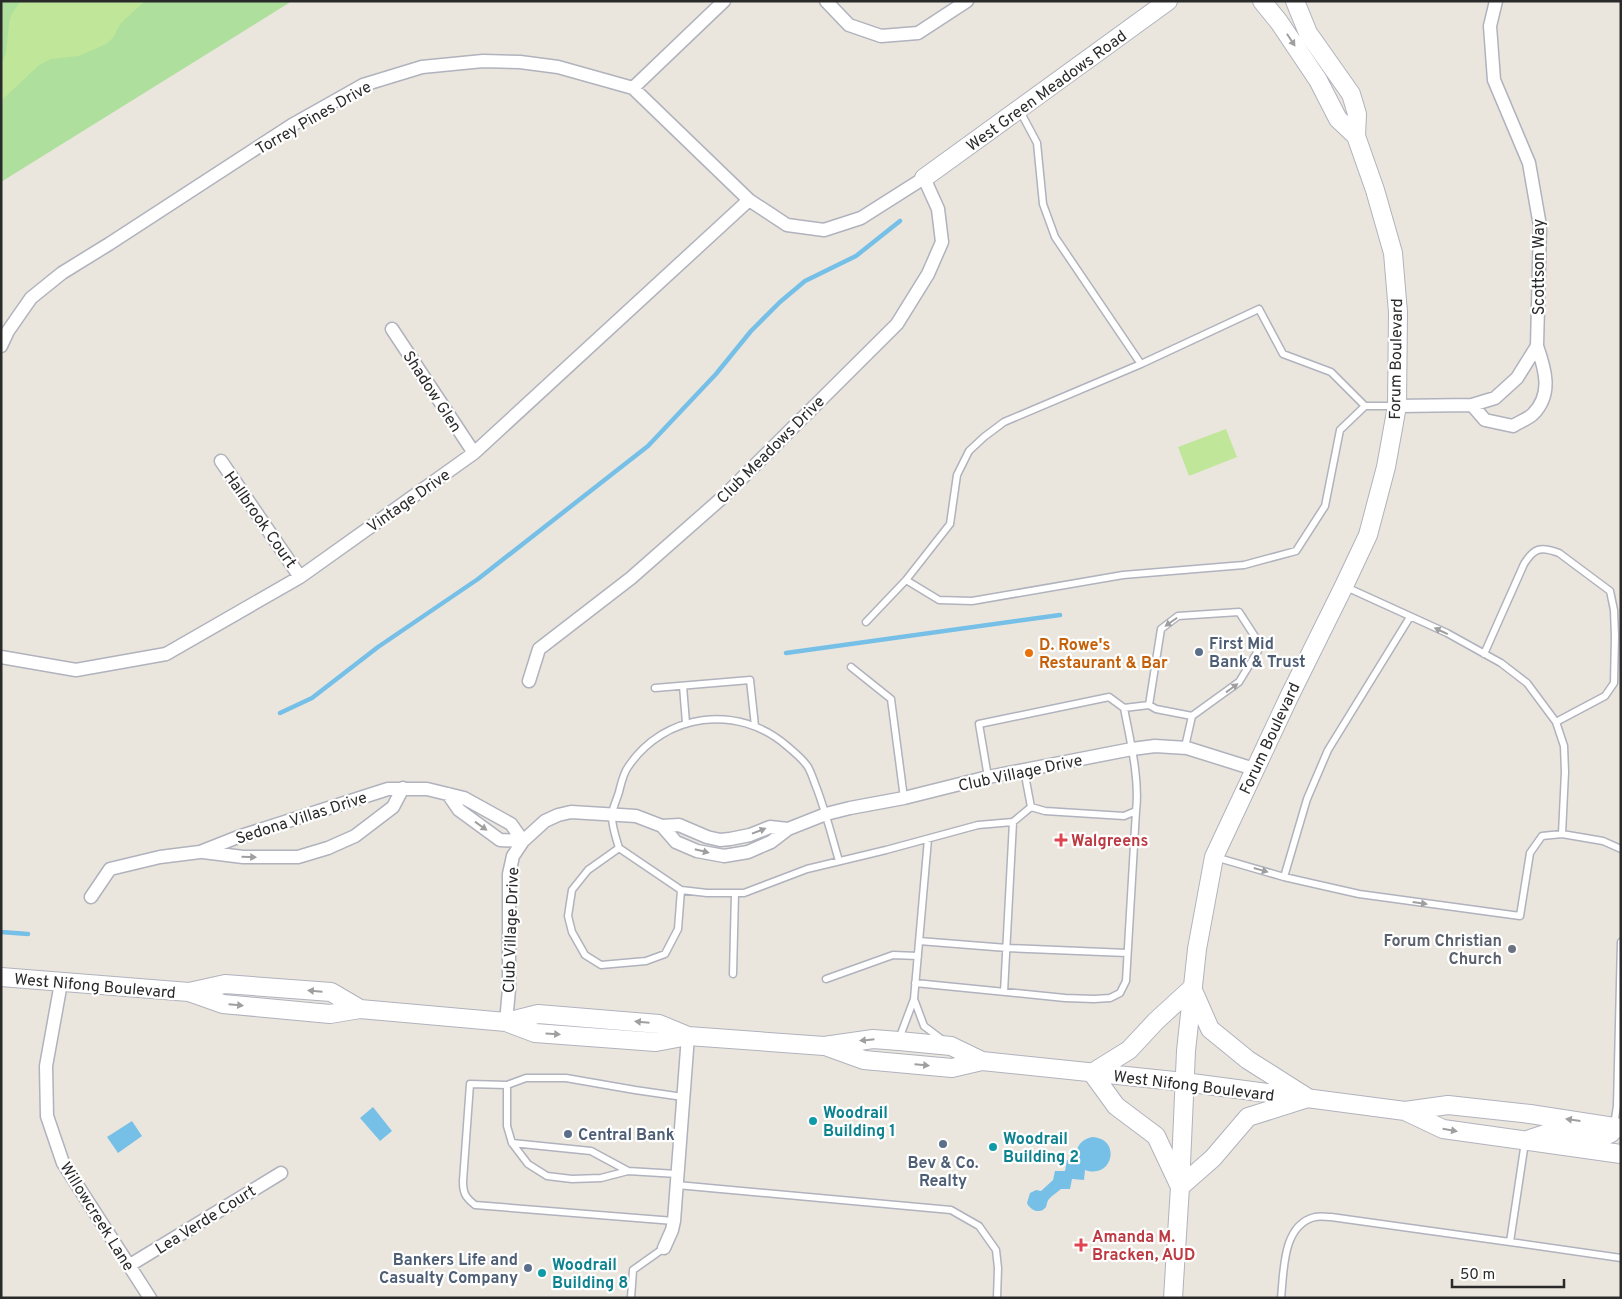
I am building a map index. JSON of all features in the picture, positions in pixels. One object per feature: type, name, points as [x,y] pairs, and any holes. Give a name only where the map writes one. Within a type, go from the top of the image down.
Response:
[{"type":"main road","name":"West Green Meadows Road","points":[[924,178],[1168,1]]},
{"type":"main road","name":"Forum Boulevard","points":[[1262,1],[1279,22],[1318,80],[1338,119],[1356,136]]},
{"type":"main road","name":"Forum Boulevard","points":[[1173,1298],[1184,1082],[1192,988],[1204,905],[1214,857],[1254,769],[1368,535],[1386,467],[1397,406],[1398,312],[1393,252],[1375,190],[1356,136],[1357,114],[1351,94],[1308,33],[1295,1]]},
{"type":"main road","name":"West Nifong Boulevard","points":[[1,977],[189,992],[223,1004],[330,1014],[360,1009],[506,1022],[538,1014],[659,1024],[688,1036],[824,1046],[873,1039],[899,1041],[951,1046],[982,1061]]},
{"type":"main road","points":[[1192,988],[1210,1029],[1248,1060],[1308,1098],[1248,1117],[1213,1158],[1180,1187],[1156,1136],[1116,1106],[1092,1073],[1129,1050],[1156,1021],[1192,988]]},
{"type":"main road","name":"West Nifong Boulevard","points":[[824,1046],[864,1060],[952,1068],[982,1061],[1184,1082],[1405,1111],[1448,1106],[1530,1114],[1617,1127]]},
{"type":"main road","name":"West Nifong Boulevard","points":[[1405,1111],[1443,1130],[1621,1154]]},
{"type":"main road","points":[[1525,1141],[1554,1131],[1605,1136],[1617,1127]]},
{"type":"street","points":[[633,88],[724,1]]},
{"type":"street","points":[[826,1],[849,25],[881,36],[918,33],[967,1]]},
{"type":"street","name":"Scottson Way","points":[[1496,1],[1490,26],[1494,80],[1529,163],[1540,226],[1537,346]]},
{"type":"street","name":"Torrey Pines Drive","points":[[1,346],[8,331],[31,298],[62,272],[109,244],[292,125],[363,85],[422,67],[483,61],[520,62],[558,67],[633,88],[749,200],[787,225],[824,230],[861,218],[924,178]]},
{"type":"street","name":"Club Meadows Drive","points":[[530,681],[539,650],[631,578],[723,497],[897,324],[928,274],[942,242],[938,210],[924,178]]},
{"type":"street","name":"Vintage Drive","points":[[1,657],[76,670],[166,654],[300,577],[474,453],[749,200]]},
{"type":"street","name":"Shadow Glen","points":[[392,329],[474,453]]},
{"type":"street","points":[[1397,406],[1472,405],[1495,398],[1517,378],[1537,346]]},
{"type":"street","points":[[1472,405],[1485,420],[1513,426],[1533,414],[1544,399],[1546,386],[1546,369],[1537,346]]},
{"type":"street","name":"Hallbrook Court","points":[[221,461],[300,577]]},
{"type":"street","name":"Club Village Drive","points":[[506,1022],[509,874],[513,856],[523,841],[545,821],[558,815],[571,812],[636,816],[662,826],[676,842],[697,851],[724,856],[748,852],[770,842],[788,829],[826,814],[904,798],[988,777],[1132,748],[1155,746],[1186,747],[1254,769]]},
{"type":"street","name":"Sedona Villas Drive","points":[[92,897],[110,869],[160,857],[200,852],[243,857],[298,857],[328,848],[355,836],[393,807],[403,788]]},
{"type":"street","name":"Sedona Villas Drive","points":[[200,852],[307,814],[388,789],[403,788],[427,789],[464,798],[512,824],[523,841]]},
{"type":"street","points":[[448,794],[459,810],[500,840],[523,841]]},
{"type":"street","name":"Willowcreek Lane","points":[[60,983],[46,1066],[47,1116],[63,1163],[150,1298]]},
{"type":"street","points":[[664,1248],[674,1221],[688,1036]]},
{"type":"street","name":"Lea Verde Court","points":[[130,1265],[280,1173]]},
{"type":"lane","points":[[1019,110],[1037,143],[1042,204],[1055,236],[1142,364]]},
{"type":"lane","points":[[866,622],[906,580],[950,524],[957,475],[969,452],[984,437],[1004,422],[1142,364],[1259,309],[1283,354],[1330,372],[1365,406]]},
{"type":"lane","points":[[906,580],[939,600],[972,601],[1124,575],[1244,565],[1296,551],[1325,506],[1340,430],[1365,406],[1397,406]]},
{"type":"lane","points":[[1484,654],[1524,564],[1536,549],[1550,549],[1559,553],[1610,591],[1614,610],[1614,684],[1606,696],[1556,722]]},
{"type":"lane","points":[[1344,586],[1446,633],[1501,663],[1527,684],[1556,722],[1564,746],[1565,772],[1562,834]]},
{"type":"lane","points":[[1149,705],[1161,629],[1178,616],[1239,612],[1261,646],[1239,682],[1192,716],[1186,747]]},
{"type":"lane","points":[[1284,877],[1306,799],[1328,750],[1410,617]]},
{"type":"lane","points":[[851,667],[891,698],[904,798]]},
{"type":"lane","points":[[655,688],[750,680],[756,726]]},
{"type":"lane","points":[[683,686],[686,722]]},
{"type":"lane","points":[[915,983],[1065,998],[1110,998],[1120,993],[1126,981],[1136,785],[1132,748],[1124,708],[1109,696],[979,724],[988,777]]},
{"type":"lane","points":[[1124,708],[1149,705],[1156,709],[1192,716]]},
{"type":"lane","points":[[839,861],[826,814],[808,767],[781,740],[766,730],[731,720],[686,722],[653,740],[626,769],[612,815],[619,848],[681,890],[744,893],[807,869],[928,839],[978,825],[1013,822],[1031,807]]},
{"type":"lane","points":[[1024,770],[1031,807]]},
{"type":"lane","points":[[1031,807],[1045,811],[1124,816],[1136,811]]},
{"type":"lane","points":[[1004,992],[1013,822]]},
{"type":"lane","points":[[1214,857],[1284,877],[1358,894],[1520,916],[1530,853],[1542,836],[1562,834],[1603,841],[1616,845],[1621,849]]},
{"type":"lane","points":[[899,1041],[914,999],[928,839]]},
{"type":"lane","points":[[619,848],[588,870],[572,890],[568,916],[572,932],[585,955],[601,965],[646,961],[664,954],[678,928],[681,890]]},
{"type":"lane","points":[[733,974],[735,893]]},
{"type":"lane","points":[[919,941],[1007,948],[1127,953]]},
{"type":"lane","points":[[1617,1127],[1621,942]]},
{"type":"lane","points":[[826,979],[893,955],[918,956]]},
{"type":"lane","points":[[914,999],[924,1026],[951,1046]]},
{"type":"lane","points":[[674,1221],[475,1204],[466,1198],[463,1191],[463,1180],[470,1084],[507,1085],[526,1078],[566,1078],[682,1097]]},
{"type":"lane","points":[[507,1085],[507,1126],[512,1143],[528,1164],[547,1176],[572,1179],[601,1178],[628,1170]]},
{"type":"lane","points":[[1510,1242],[1525,1141]]},
{"type":"lane","points":[[512,1143],[591,1152],[628,1170],[677,1179],[951,1210],[979,1226],[996,1250],[998,1268],[997,1298]]},
{"type":"lane","points":[[1281,1298],[1290,1238],[1300,1226],[1315,1217],[1331,1217],[1621,1258]]},
{"type":"lane","points":[[631,1298],[634,1270],[664,1248]]},
{"type":"green space","points":[[1,1],[292,1],[1,182]]},
{"type":"green space","points":[[21,1],[145,1],[121,23],[113,38],[106,44],[79,56],[51,59],[39,65],[1,101],[1,65],[6,53],[9,23],[12,13]]},
{"type":"green space","points":[[1226,429],[1237,457],[1189,476],[1178,447]]},
{"type":"water","points":[[373,1107],[392,1131],[380,1141],[360,1118]]},
{"type":"water","points":[[132,1121],[142,1136],[118,1153],[107,1137]]},
{"type":"water","points":[[1092,1137],[1101,1139],[1108,1144],[1110,1158],[1107,1164],[1102,1169],[1095,1171],[1085,1170],[1084,1180],[1072,1179],[1070,1189],[1061,1189],[1053,1195],[1048,1200],[1046,1207],[1041,1211],[1035,1211],[1030,1208],[1027,1203],[1030,1193],[1036,1190],[1041,1191],[1053,1180],[1055,1171],[1065,1171],[1067,1160],[1076,1158],[1080,1145],[1084,1140]]},
{"type":"waterway","points":[[280,713],[312,698],[378,647],[478,579],[648,446],[716,374],[751,331],[780,302],[805,281],[856,256],[900,221]]},
{"type":"waterway","points":[[786,653],[1060,615]]},
{"type":"waterway","points":[[1,932],[28,934]]},
{"type":"place","name":"First Mid Bank & Trust","points":[[1199,652]]},
{"type":"place","name":"D. Rowe's Restaurant & Bar","points":[[1029,653]]},
{"type":"place","name":"Walgreens","points":[[1061,840]]},
{"type":"place","name":"Forum Christian Church","points":[[1512,949]]},
{"type":"place","name":"Woodrail Building 1","points":[[813,1121]]},
{"type":"place","name":"Central Bank","points":[[568,1134]]},
{"type":"place","name":"Bev & Co. Realty","points":[[943,1144]]},
{"type":"place","name":"Woodrail Building 2","points":[[993,1147]]},
{"type":"place","name":"Amanda M. Bracken, AUD","points":[[1081,1245]]},
{"type":"place","name":"Bankers Life and Casualty Company","points":[[528,1268]]},
{"type":"place","name":"Woodrail Building 8","points":[[542,1273]]}]
